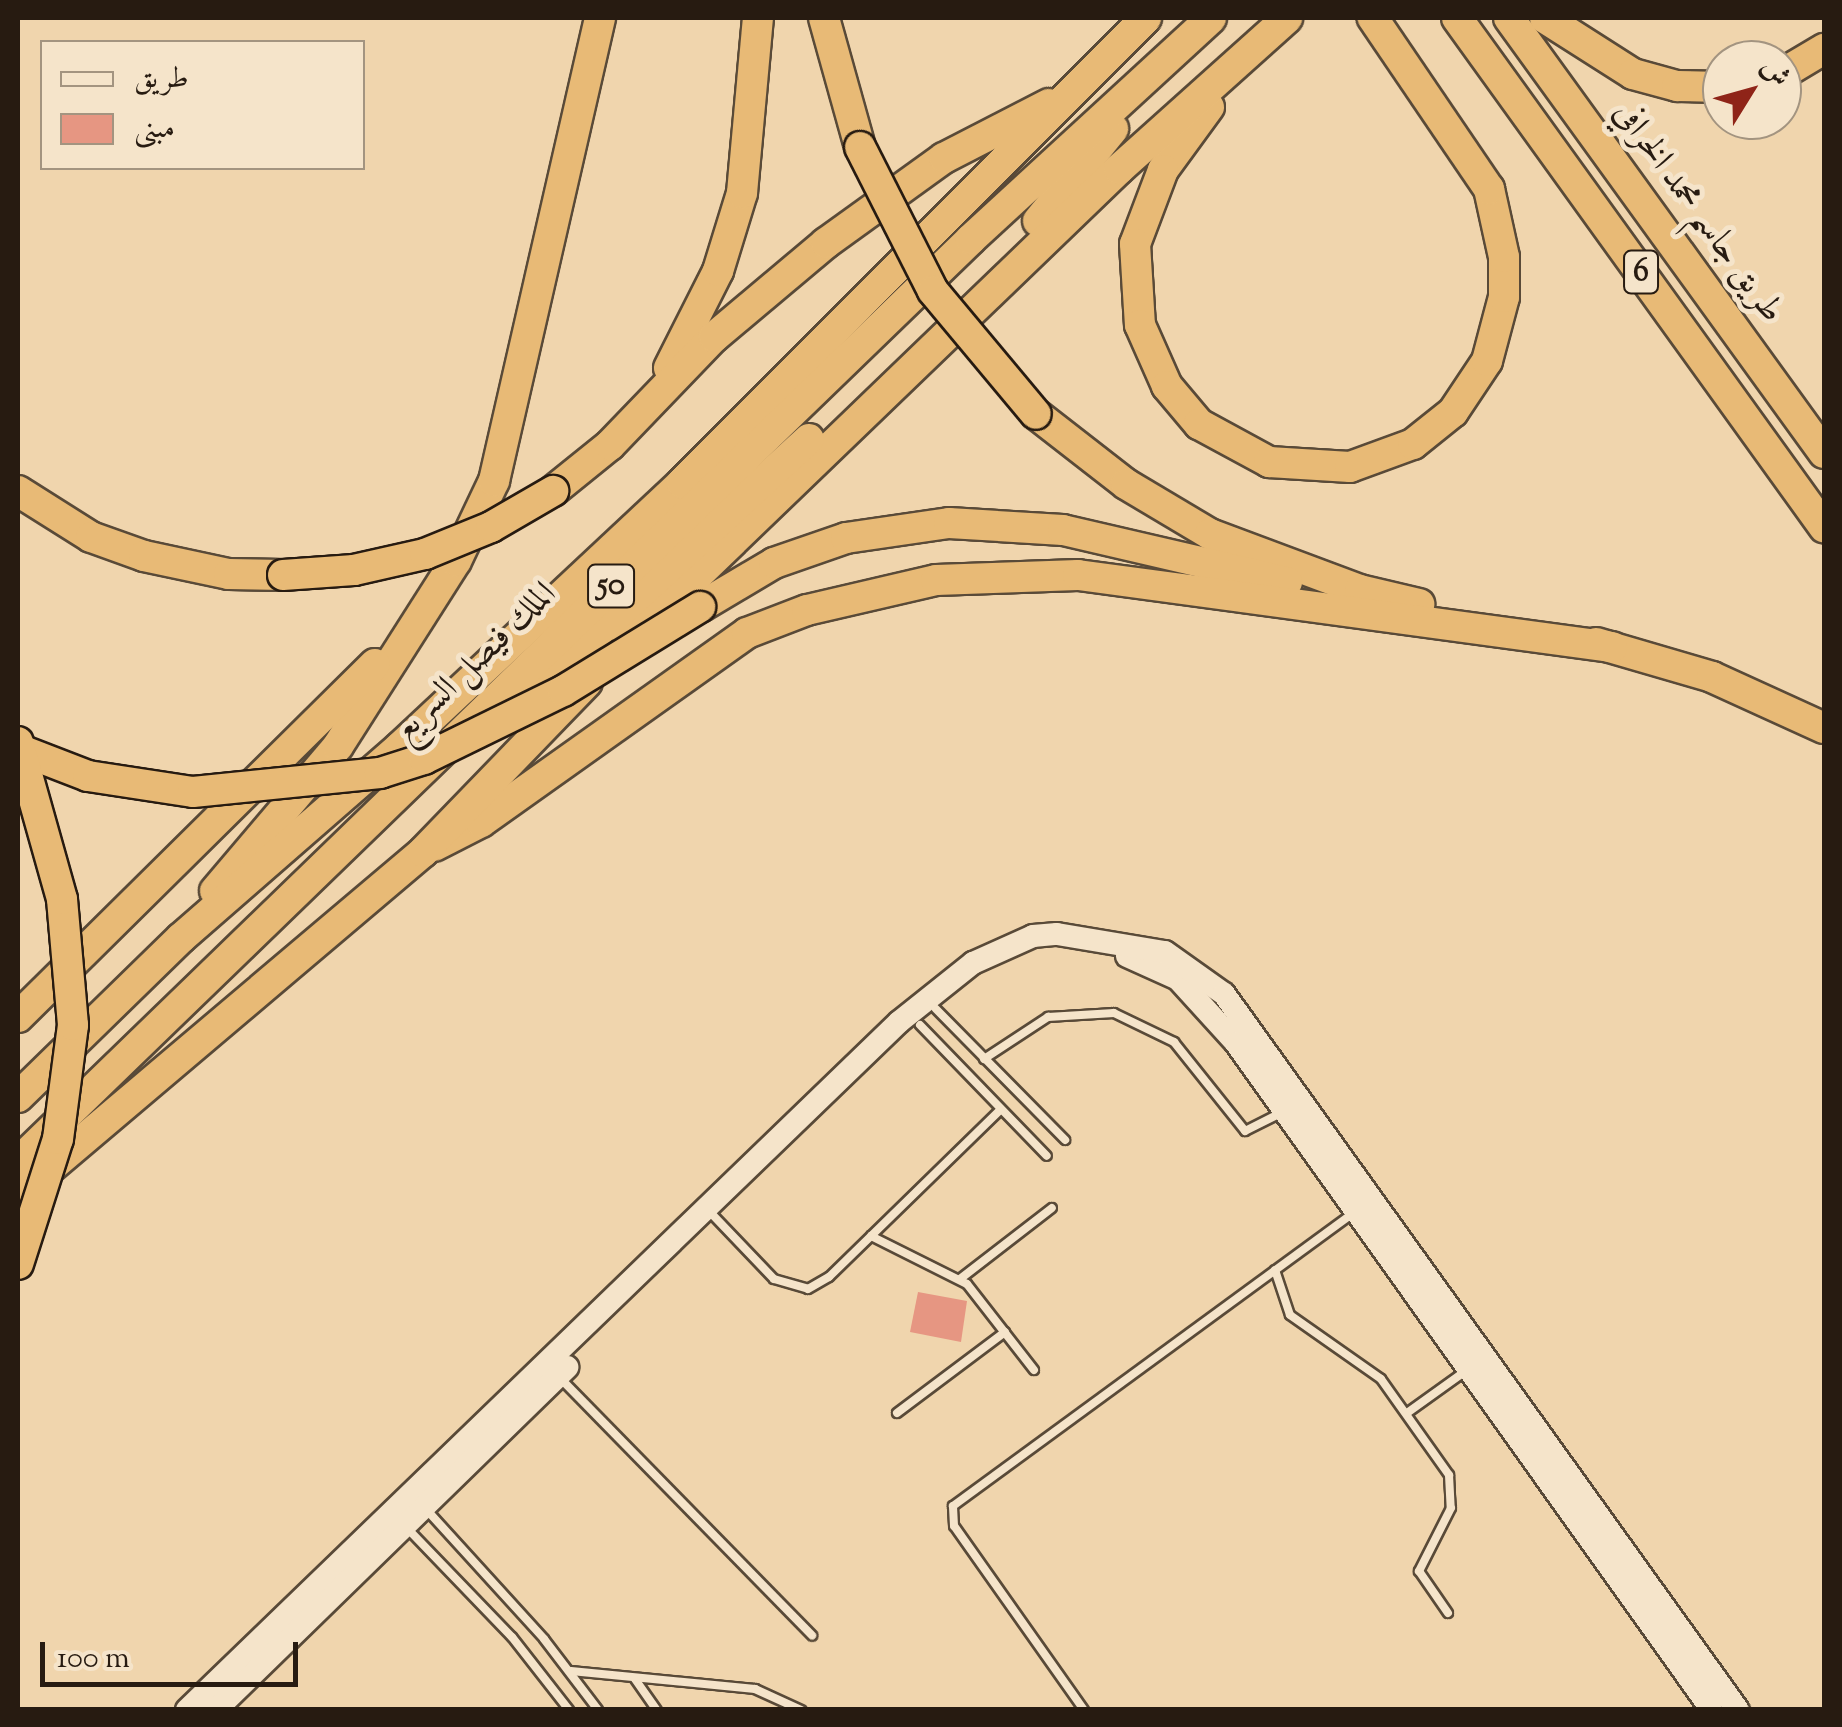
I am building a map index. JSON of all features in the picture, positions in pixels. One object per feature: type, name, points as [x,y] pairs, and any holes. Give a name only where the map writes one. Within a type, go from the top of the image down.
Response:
[{"type":"highway","points":[[181,938],[244,852],[338,746],[405,634],[456,562],[494,481],[600,18]]},
{"type":"highway","points":[[646,407],[718,271],[742,193],[758,18]]},
{"type":"highway","points":[[824,18],[860,147],[933,291],[1036,414],[1126,484],[1210,534],[1360,590],[1612,647],[1712,677],[1824,728]]},
{"type":"highway","name":"الملك فيصل السريع","points":[[18,1097],[181,938],[456,696],[682,482],[1146,18]]},
{"type":"highway","name":"الملك فيصل السريع","points":[[18,1162],[943,266],[1211,18]]},
{"type":"highway","points":[[18,1194],[423,852],[541,726],[1108,179],[1287,18]]},
{"type":"highway","name":"6","points":[[1457,18],[1824,527]]},
{"type":"highway","name":"طريق جاسم محمد الخرافي","points":[[1508,18],[1824,453]]},
{"type":"highway","points":[[1545,18],[1633,74],[1676,86],[1702,87]]},
{"type":"highway","points":[[1261,42],[1172,155],[1143,212],[1134,260],[1140,325],[1175,398],[1222,441],[1269,462],[1339,468],[1413,444],[1453,412],[1487,361],[1504,297],[1502,238],[1489,189],[1379,26]]},
{"type":"highway","points":[[1802,62],[1824,49]]},
{"type":"highway","points":[[506,717],[1019,242],[1080,175],[1150,78]]},
{"type":"highway","points":[[18,491],[91,536],[144,556],[229,574],[354,570],[424,554],[491,527],[553,490],[646,407],[741,313],[884,200],[972,140],[1066,98]]},
{"type":"highway","points":[[18,745],[138,786],[194,792],[280,788],[424,759],[563,691],[774,563],[846,538],[949,523],[1063,530],[1188,555],[1336,596],[1360,590]]},
{"type":"highway","points":[[423,852],[482,822],[746,633],[838,601],[936,580],[1078,575],[1612,647]]},
{"type":"highway","points":[[18,1017],[405,634]]},
{"type":"highway","points":[[18,745],[60,885],[73,1025],[58,1139],[18,1264]]},
{"type":"street","points":[[216,1710],[419,1501],[938,989],[973,963],[1033,936],[1124,941],[1165,952],[1198,971],[1224,994],[1294,1104],[1738,1710]]},
{"type":"street","points":[[713,1215],[928,1016],[974,978],[1029,952],[1092,950],[1148,962],[1203,1001],[1294,1104]]},
{"type":"street","points":[[1366,1204],[1469,1368],[1712,1710]]},
{"type":"street","points":[[187,1710],[400,1520]]},
{"type":"lane","points":[[984,1059],[1048,1017],[1114,1012],[1174,1042],[1245,1132],[1294,1104]]},
{"type":"lane","points":[[928,1016],[984,1059],[1065,1140]]},
{"type":"lane","points":[[928,1016],[1001,1108],[1047,1156]]},
{"type":"lane","points":[[1015,1124],[1032,1107]]},
{"type":"lane","points":[[713,1215],[774,1279],[796,1290],[820,1285],[1001,1108]]},
{"type":"lane","points":[[1084,1710],[954,1526],[953,1506],[1366,1204]]},
{"type":"lane","points":[[960,1279],[1052,1208]]},
{"type":"lane","points":[[871,1236],[960,1279],[1034,1370]]},
{"type":"lane","points":[[1274,1270],[1290,1316],[1368,1366],[1407,1413],[1452,1486],[1451,1508],[1419,1571],[1448,1613]]},
{"type":"lane","points":[[896,1413],[1005,1332]]},
{"type":"lane","points":[[1407,1413],[1469,1368]]},
{"type":"lane","points":[[553,1371],[812,1635]]},
{"type":"lane","points":[[419,1501],[570,1671],[598,1710]]},
{"type":"lane","points":[[400,1520],[519,1645],[568,1710]]},
{"type":"lane","points":[[570,1671],[755,1689],[801,1710]]},
{"type":"lane","points":[[635,1679],[657,1710]]},
{"type":"building","points":[[918,1292],[967,1301],[961,1342],[910,1332]]}]
